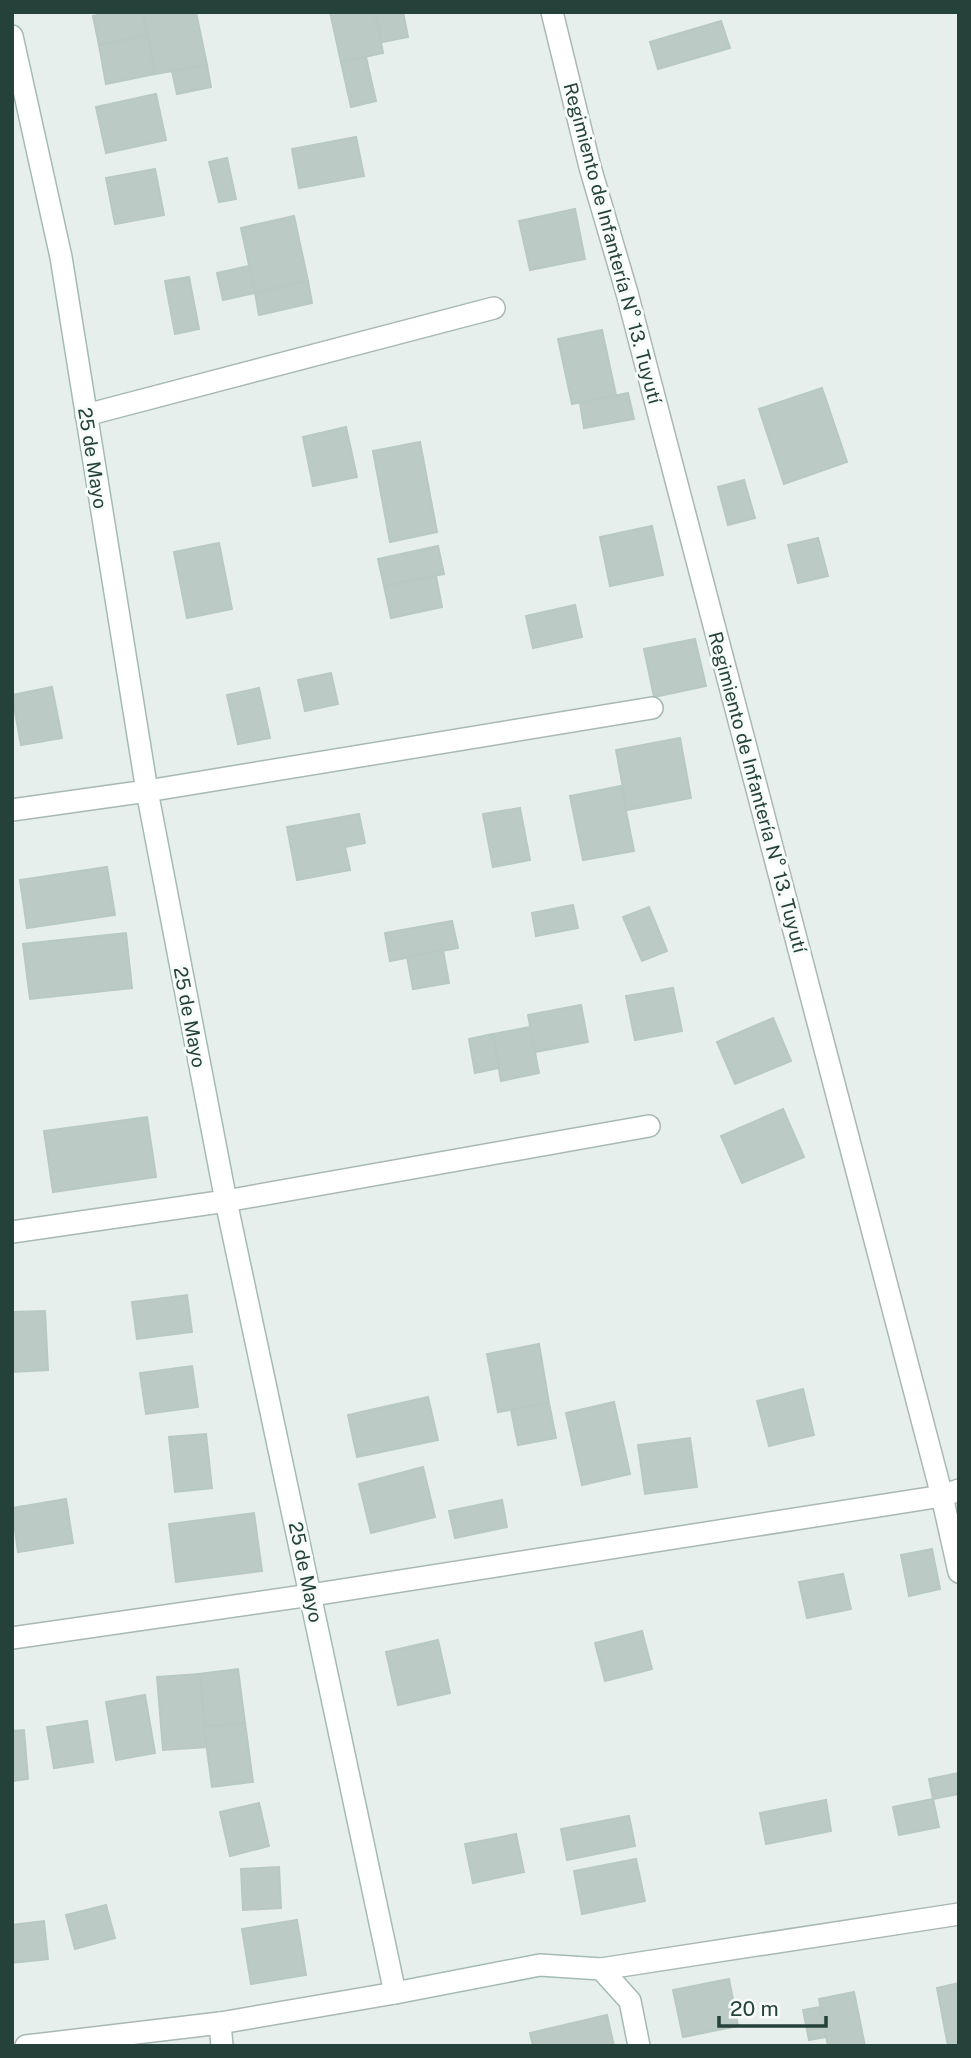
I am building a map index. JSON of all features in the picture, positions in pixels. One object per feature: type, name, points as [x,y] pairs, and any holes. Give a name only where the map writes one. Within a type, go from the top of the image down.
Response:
[{"type":"street","name":"Regimiento de Infantería N° 13. Tuyutí","points":[[552,12],[590,167],[627,293],[950,1493],[959,1572]]},
{"type":"street","name":"25 de Mayo","points":[[12,36],[61,257],[147,791],[226,1201],[395,1993]]},
{"type":"street","points":[[86,415],[494,308]]},
{"type":"street","points":[[12,810],[147,791],[652,708]]},
{"type":"street","points":[[12,1232],[226,1201],[649,1126]]},
{"type":"street","points":[[12,1638],[311,1595],[950,1493]]},
{"type":"street","points":[[26,2046],[220,2023],[540,1965],[601,1969],[959,1914]]},
{"type":"street","points":[[601,1969],[630,2001],[639,2046]]},
{"type":"street","points":[[220,2023],[222,2046]]},
{"type":"building","points":[[110,12],[143,12],[148,35],[99,45],[93,16]]},
{"type":"building","points":[[143,12],[196,12],[207,65],[155,74]]},
{"type":"building","points":[[330,12],[375,12],[383,53],[341,62]]},
{"type":"building","points":[[375,12],[403,12],[408,37],[382,42]]},
{"type":"building","points":[[721,21],[730,48],[658,69],[650,42]]},
{"type":"building","points":[[148,35],[155,74],[106,84],[99,45]]},
{"type":"building","points":[[366,57],[376,101],[351,107],[341,62]]},
{"type":"building","points":[[207,65],[211,87],[177,94],[172,71]]},
{"type":"building","points":[[156,94],[166,140],[106,153],[96,107]]},
{"type":"building","points":[[356,137],[364,176],[299,188],[292,149]]},
{"type":"building","points":[[227,158],[236,199],[219,202],[209,162]]},
{"type":"building","points":[[155,169],[164,215],[115,224],[106,178]]},
{"type":"building","points":[[575,209],[585,259],[530,270],[519,221]]},
{"type":"building","points":[[294,216],[308,281],[255,293],[241,228]]},
{"type":"building","points":[[249,266],[255,293],[223,300],[217,273]]},
{"type":"building","points":[[189,277],[199,329],[175,334],[165,281]]},
{"type":"building","points":[[308,281],[312,303],[259,315],[255,293]]},
{"type":"building","points":[[602,330],[616,395],[572,404],[558,339]]},
{"type":"building","points":[[822,388],[847,462],[784,484],[759,409]]},
{"type":"building","points":[[628,393],[634,419],[584,428],[580,403]]},
{"type":"building","points":[[346,427],[357,477],[313,486],[303,437]]},
{"type":"building","points":[[420,442],[437,532],[390,542],[373,451]]},
{"type":"building","points":[[744,480],[755,518],[728,525],[718,487]]},
{"type":"building","points":[[652,526],[663,575],[610,586],[600,537]]},
{"type":"building","points":[[818,538],[828,576],[798,583],[788,545]]},
{"type":"building","points":[[219,543],[232,609],[187,618],[174,552]]},
{"type":"building","points":[[438,546],[444,574],[384,586],[378,559]]},
{"type":"building","points":[[436,576],[442,607],[391,618],[384,586]]},
{"type":"building","points":[[575,605],[582,637],[533,648],[526,616]]},
{"type":"building","points":[[695,639],[706,686],[654,697],[644,649]]},
{"type":"building","points":[[331,673],[338,704],[305,711],[298,680]]},
{"type":"building","points":[[52,687],[62,738],[21,745],[12,695]]},
{"type":"building","points":[[259,688],[270,738],[238,744],[227,695]]},
{"type":"building","points":[[680,738],[691,798],[627,810],[616,750]]},
{"type":"building","points":[[621,786],[634,851],[583,860],[570,796]]},
{"type":"building","points":[[520,808],[530,860],[493,867],[483,814]]},
{"type":"building","points":[[359,814],[365,843],[345,847],[350,870],[297,880],[287,827]]},
{"type":"building","points":[[107,867],[115,915],[27,928],[20,880]]},
{"type":"building","points":[[573,905],[578,928],[536,936],[532,913]]},
{"type":"building","points":[[649,907],[667,951],[642,961],[623,917]]},
{"type":"building","points":[[452,921],[458,948],[390,961],[385,933]]},
{"type":"building","points":[[126,933],[132,988],[30,999],[23,944]]},
{"type":"building","points":[[443,950],[449,983],[413,989],[407,957]]},
{"type":"building","points":[[673,988],[682,1031],[635,1040],[626,996]]},
{"type":"building","points":[[581,1005],[588,1042],[535,1052],[528,1015]]},
{"type":"building","points":[[773,1018],[791,1061],[735,1084],[717,1042]]},
{"type":"building","points":[[530,1027],[539,1073],[501,1081],[493,1034]]},
{"type":"building","points":[[493,1034],[499,1068],[475,1073],[469,1039]]},
{"type":"building","points":[[783,1109],[804,1157],[742,1183],[721,1136]]},
{"type":"building","points":[[147,1117],[156,1177],[53,1192],[44,1131]]},
{"type":"building","points":[[187,1295],[192,1332],[137,1339],[132,1302]]},
{"type":"building","points":[[45,1311],[48,1370],[12,1372],[12,1312]]},
{"type":"building","points":[[539,1344],[549,1403],[498,1412],[487,1354]]},
{"type":"building","points":[[192,1366],[198,1407],[146,1414],[140,1373]]},
{"type":"building","points":[[803,1389],[814,1435],[769,1446],[757,1401]]},
{"type":"building","points":[[428,1397],[438,1440],[357,1457],[348,1415]]},
{"type":"building","points":[[614,1402],[630,1474],[582,1485],[566,1413]]},
{"type":"building","points":[[549,1403],[556,1438],[518,1445],[511,1410]]},
{"type":"building","points":[[206,1434],[212,1488],[175,1492],[169,1437]]},
{"type":"building","points":[[690,1438],[697,1487],[645,1494],[638,1445]]},
{"type":"building","points":[[423,1467],[435,1517],[371,1533],[359,1484]]},
{"type":"building","points":[[66,1499],[73,1543],[18,1552],[12,1508]]},
{"type":"building","points":[[502,1500],[507,1527],[455,1538],[449,1511]]},
{"type":"building","points":[[254,1513],[262,1571],[176,1582],[169,1524]]},
{"type":"building","points":[[932,1549],[940,1589],[909,1596],[901,1555]]},
{"type":"building","points":[[843,1574],[851,1609],[807,1618],[799,1582]]},
{"type":"building","points":[[642,1631],[652,1669],[605,1681],[595,1643]]},
{"type":"building","points":[[438,1640],[450,1693],[398,1705],[386,1652]]},
{"type":"building","points":[[238,1669],[245,1723],[204,1727],[197,1674]]},
{"type":"building","points":[[200,1674],[207,1747],[163,1750],[157,1677]]},
{"type":"building","points":[[145,1695],[155,1753],[116,1760],[106,1702]]},
{"type":"building","points":[[87,1721],[93,1762],[54,1768],[47,1727]]},
{"type":"building","points":[[245,1723],[253,1782],[212,1787],[204,1727]]},
{"type":"building","points":[[24,1730],[28,1779],[12,1781],[12,1731]]},
{"type":"building","points":[[959,1773],[959,1794],[933,1799],[929,1779]]},
{"type":"building","points":[[933,1799],[939,1827],[899,1835],[893,1807]]},
{"type":"building","points":[[826,1800],[831,1831],[766,1844],[760,1813]]},
{"type":"building","points":[[259,1803],[269,1846],[230,1856],[220,1812]]},
{"type":"building","points":[[629,1816],[635,1846],[567,1860],[561,1829]]},
{"type":"building","points":[[516,1834],[524,1872],[473,1883],[465,1844]]},
{"type":"building","points":[[636,1859],[645,1901],[582,1914],[574,1871]]},
{"type":"building","points":[[279,1867],[281,1908],[243,1910],[241,1869]]},
{"type":"building","points":[[106,1905],[115,1938],[75,1949],[66,1915]]},
{"type":"building","points":[[297,1920],[306,1975],[251,1984],[242,1929]]},
{"type":"building","points":[[44,1921],[48,1959],[12,1963],[12,1925]]},
{"type":"building","points":[[729,1979],[738,2026],[683,2037],[673,1990]]},
{"type":"building","points":[[959,1983],[959,2046],[948,2046],[937,1988]]},
{"type":"building","points":[[854,1992],[865,2046],[828,2046],[819,1999]]},
{"type":"building","points":[[820,2007],[826,2037],[809,2040],[803,2010]]},
{"type":"building","points":[[607,2015],[614,2046],[533,2046],[530,2033]]}]
